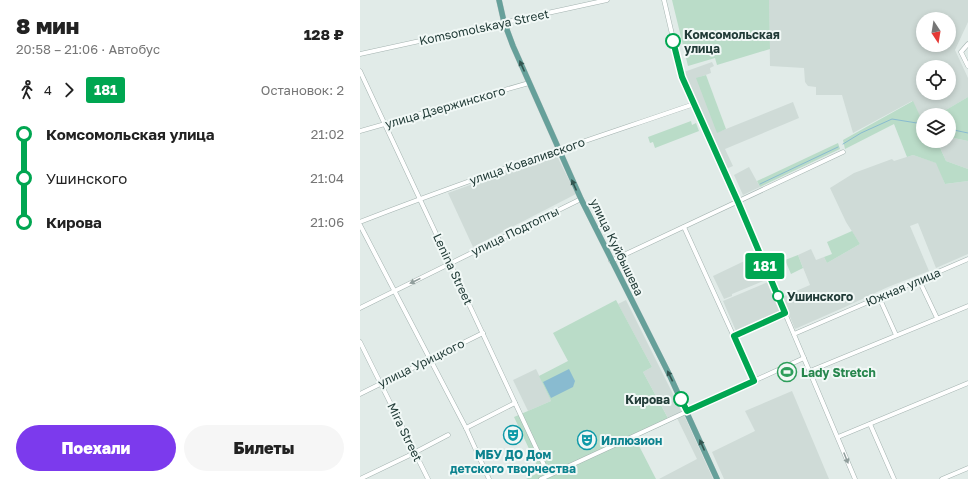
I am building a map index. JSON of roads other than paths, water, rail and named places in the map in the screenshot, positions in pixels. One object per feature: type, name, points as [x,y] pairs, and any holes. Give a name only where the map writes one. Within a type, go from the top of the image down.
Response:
[{"type":"main road","name":"улица Куйбышева","points":[[499,0],[504,22],[513,46],[581,199],[687,411],[717,479]]},
{"type":"street","name":"Komsomolskaya Street","points":[[360,54],[607,0]]},
{"type":"street","points":[[664,0],[680,71],[738,202],[855,479]]},
{"type":"street","points":[[968,44],[961,52],[968,66]]},
{"type":"street","name":"Lenina Street","points":[[360,71],[545,468]]},
{"type":"street","name":"улица Дзержинского","points":[[360,131],[529,83]]},
{"type":"street","name":"улица Коваливского","points":[[360,222],[419,199],[694,104]]},
{"type":"street","points":[[611,261],[842,152]]},
{"type":"street","name":"улица Подтопты","points":[[360,308],[581,199]]},
{"type":"street","points":[[360,225],[466,428],[489,479]]},
{"type":"street","points":[[684,227],[754,381]]},
{"type":"street","name":"Южная улица","points":[[794,334],[968,259]]},
{"type":"street","points":[[919,280],[937,318]]},
{"type":"street","points":[[879,297],[896,336]]},
{"type":"street","points":[[810,371],[968,306]]},
{"type":"street","points":[[734,336],[785,313]]},
{"type":"street","name":"улица Урицкого","points":[[360,394],[483,333]]},
{"type":"street","name":"Mira Street","points":[[360,342],[428,479]]},
{"type":"street","points":[[541,479],[804,358]]},
{"type":"street","points":[[838,437],[968,383]]},
{"type":"street","points":[[466,428],[515,403]]},
{"type":"street","points":[[870,424],[894,479]]},
{"type":"street","points":[[360,478],[448,435]]},
{"type":"street","points":[[942,479],[968,468]]},
{"type":"street","points":[[552,474],[554,479]]},
{"type":"water","points":[[569,369],[575,381],[573,387],[551,398],[543,382]]},
{"type":"waterway","points":[[843,144],[861,133],[892,119],[916,123]]},
{"type":"waterway","points":[[956,130],[968,133]]},
{"type":"waterway","points":[[760,184],[838,147]]},
{"type":"place","name":"Комсомольская улица","points":[[673,41]]},
{"type":"place","name":"Ушинского","points":[[778,296]]},
{"type":"place","name":"Lady Stretch","points":[[787,372]]},
{"type":"place","name":"Кирова","points":[[681,399]]},
{"type":"place","name":"МБУ ДО Дом детского творчества","points":[[513,435]]},
{"type":"place","name":"Иллюзион","points":[[587,440]]}]
